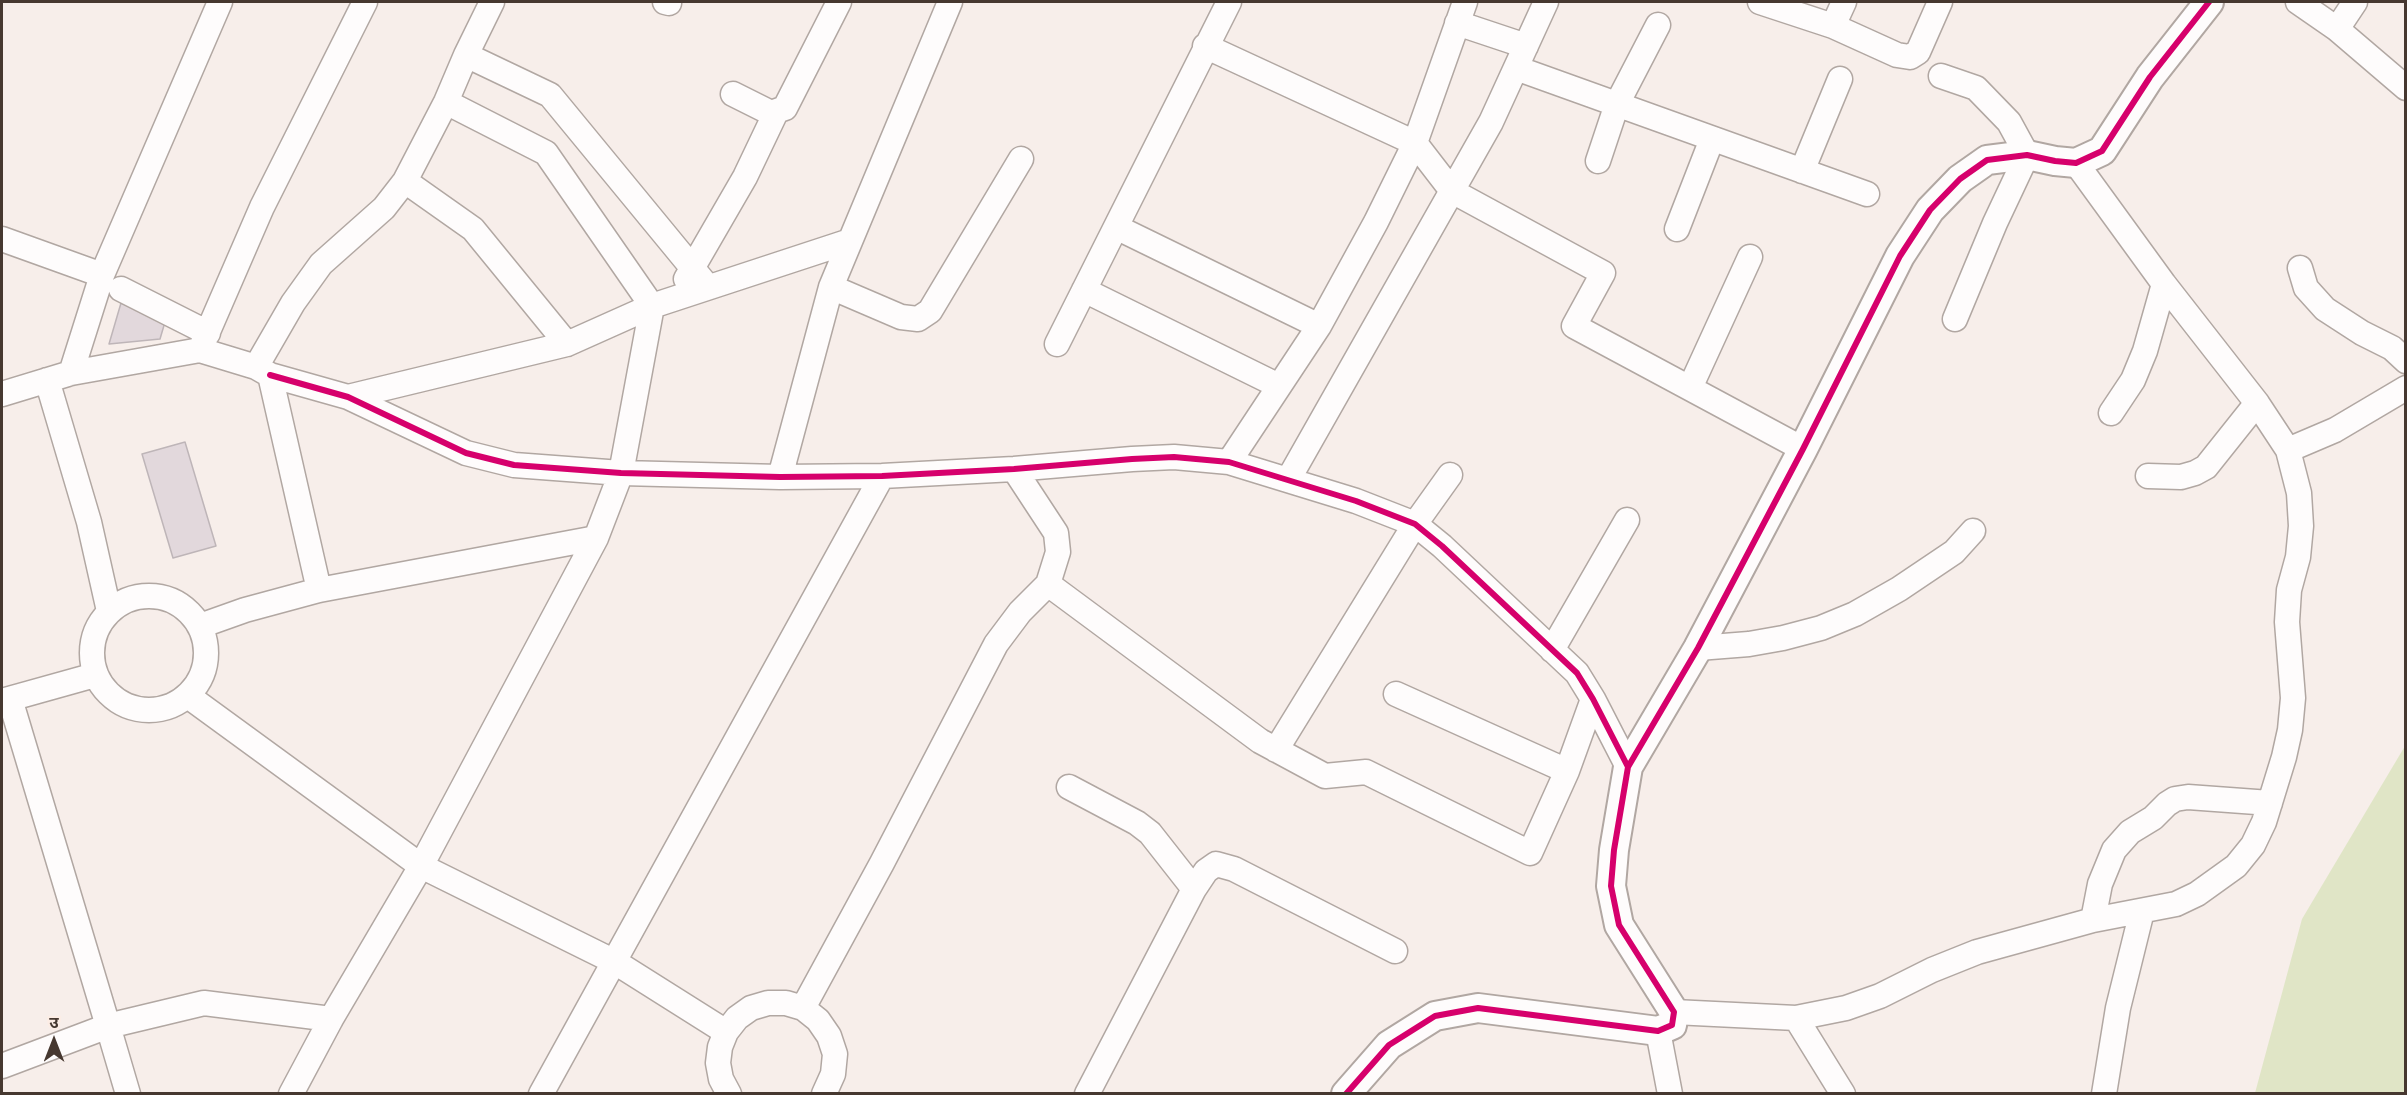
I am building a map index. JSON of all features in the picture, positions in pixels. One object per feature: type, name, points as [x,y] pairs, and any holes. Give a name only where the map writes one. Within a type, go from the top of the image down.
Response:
[{"type":"street","points":[[71,373],[112,282],[220,2]]},
{"type":"street","points":[[204,342],[262,207],[365,2]]},
{"type":"street","points":[[320,590],[263,371],[292,303],[321,264],[384,208],[405,181],[446,102],[492,2]]},
{"type":"street","points":[[733,94],[764,111],[776,112],[785,108],[839,2]]},
{"type":"street","points":[[780,477],[831,287],[950,2]]},
{"type":"street","points":[[1057,344],[1228,2]]},
{"type":"street","points":[[1288,480],[1491,122],[1546,2]]},
{"type":"street","points":[[1760,2],[1833,26],[1897,55],[1910,57],[1918,52],[1940,2]]},
{"type":"street","points":[[1833,26],[1844,2]]},
{"type":"street","points":[[1670,1094],[1666,1022],[1619,925],[1611,886],[1614,850],[1628,767],[1698,648],[1803,449],[1900,256],[1930,210],[1960,179],[1987,160],[2027,156],[2076,163],[2102,151],[2150,76],[2209,2]]},
{"type":"street","points":[[2298,2],[2337,29],[2406,88]]},
{"type":"street","points":[[2337,29],[2355,2]]},
{"type":"street","points":[[1229,462],[1319,326],[1376,222],[1414,143],[1461,12],[1526,46]]},
{"type":"street","points":[[1598,161],[1617,104],[1658,25]]},
{"type":"street","points":[[1205,46],[1414,143],[1452,191],[1603,273],[1574,326],[1803,449]]},
{"type":"street","points":[[466,55],[550,95],[708,287]]},
{"type":"street","points":[[1516,68],[1867,194]]},
{"type":"street","points":[[1941,76],[1976,88],[2009,122],[2027,156]]},
{"type":"street","points":[[1802,171],[1840,79]]},
{"type":"street","points":[[291,1094],[331,1019],[421,866],[596,538],[621,473],[652,306],[546,153],[446,102]]},
{"type":"street","points":[[677,298],[692,267],[745,177],[776,112]]},
{"type":"street","points":[[1677,229],[1712,139]]},
{"type":"street","points":[[1955,318],[1995,223],[2027,156]]},
{"type":"street","points":[[831,287],[901,317],[918,318],[930,311],[1021,159]]},
{"type":"street","points":[[1346,1094],[1389,1045],[1435,1016],[1478,1008],[1666,1022],[1796,1018],[1846,1008],[1880,996],[1932,970],[1977,952],[2092,921],[2176,904],[2197,894],[2236,866],[2253,845],[2264,822],[2290,730],[2293,698],[2287,622],[2289,590],[2298,557],[2301,526],[2299,493],[2288,450],[2257,403],[2164,284],[2076,163]]},
{"type":"street","points":[[405,181],[473,229],[567,344]]},
{"type":"street","points":[[1116,227],[1319,326]]},
{"type":"street","points":[[2,239],[112,282],[204,342],[263,371],[348,397],[466,453],[514,465],[621,473],[780,477],[882,476],[1164,458],[1229,462],[1356,501],[1415,524],[1442,546],[1577,673],[1628,767]]},
{"type":"street","points":[[348,397],[567,344],[652,306],[850,241]]},
{"type":"street","points":[[1690,388],[1749,257]]},
{"type":"street","points":[[2301,268],[2306,288],[2325,309],[2362,333],[2392,348],[2406,361]]},
{"type":"street","points":[[2111,413],[2133,380],[2145,351],[2164,284]]},
{"type":"street","points":[[1084,290],[1279,386]]},
{"type":"street","points":[[2,394],[71,373],[204,342]]},
{"type":"street","points":[[48,380],[89,522],[109,611]]},
{"type":"street","points":[[2288,450],[2335,430],[2406,388]]},
{"type":"street","points":[[2148,476],[2181,477],[2206,467],[2257,403]]},
{"type":"street","points":[[803,1008],[882,863],[996,644],[1020,612],[1048,585],[1058,552],[1056,533],[1014,469]]},
{"type":"street","points":[[1276,750],[1415,524],[1450,475]]},
{"type":"street","points":[[541,1094],[882,476]]},
{"type":"street","points":[[1552,650],[1627,520]]},
{"type":"street","points":[[1698,648],[1783,638],[1821,628],[1855,614],[1899,589],[1954,552],[1973,531]]},
{"type":"street","points":[[200,626],[245,610],[320,590],[596,538]]},
{"type":"street","points":[[1048,585],[1260,741],[1276,750],[1325,776],[1366,772],[1530,853],[1567,771],[1593,699]]},
{"type":"street","points":[[141,596],[158,596],[190,612],[200,626],[206,644],[206,663],[200,681],[188,696],[164,709],[136,709],[112,697],[95,675],[91,658],[92,641],[109,611],[124,601],[141,596]]},
{"type":"street","points":[[95,675],[6,700],[128,1094]]},
{"type":"street","points":[[1396,694],[1567,771]]},
{"type":"street","points":[[188,696],[421,866],[615,962],[726,1032]]},
{"type":"street","points":[[1069,787],[1137,823],[1150,833],[1194,889]]},
{"type":"street","points":[[2092,921],[2100,884],[2114,850],[2130,832],[2153,818],[2167,804],[2175,799],[2188,797],[2270,803]]},
{"type":"street","points":[[1087,1094],[1194,889],[1206,871],[1216,864],[1226,865],[1395,951]]},
{"type":"street","points":[[2104,1094],[2118,1008],[2142,911]]},
{"type":"street","points":[[2,1065],[108,1026],[204,1003],[331,1019]]},
{"type":"street","points":[[729,1094],[718,1063],[720,1047],[726,1032],[737,1018],[751,1008],[768,1003],[786,1003],[803,1008],[819,1020],[829,1036],[835,1054],[833,1074],[826,1093]]},
{"type":"street","points":[[1796,1018],[1843,1094]]},
{"type":"green space","points":[[2405,746],[2405,1093],[2255,1093],[2302,919]]},
{"type":"building","points":[[121,303],[165,322],[160,339],[109,344]]},
{"type":"building","points":[[185,442],[216,546],[173,558],[142,454]]},
{"type":"cycle path","points":[[1346,1094],[1389,1045],[1435,1016],[1478,1008],[1658,1031],[1672,1025],[1674,1012],[1619,925],[1611,886],[1614,850],[1628,767],[1698,648],[1803,449],[1900,256],[1930,210],[1960,179],[1987,160],[2027,155],[2076,163],[2102,151],[2150,77],[2209,2]]},
{"type":"cycle path","points":[[270,375],[348,397],[466,453],[514,465],[621,473],[780,477],[882,476],[1174,457],[1229,462],[1356,501],[1415,524],[1442,546],[1577,673],[1628,767]]}]
